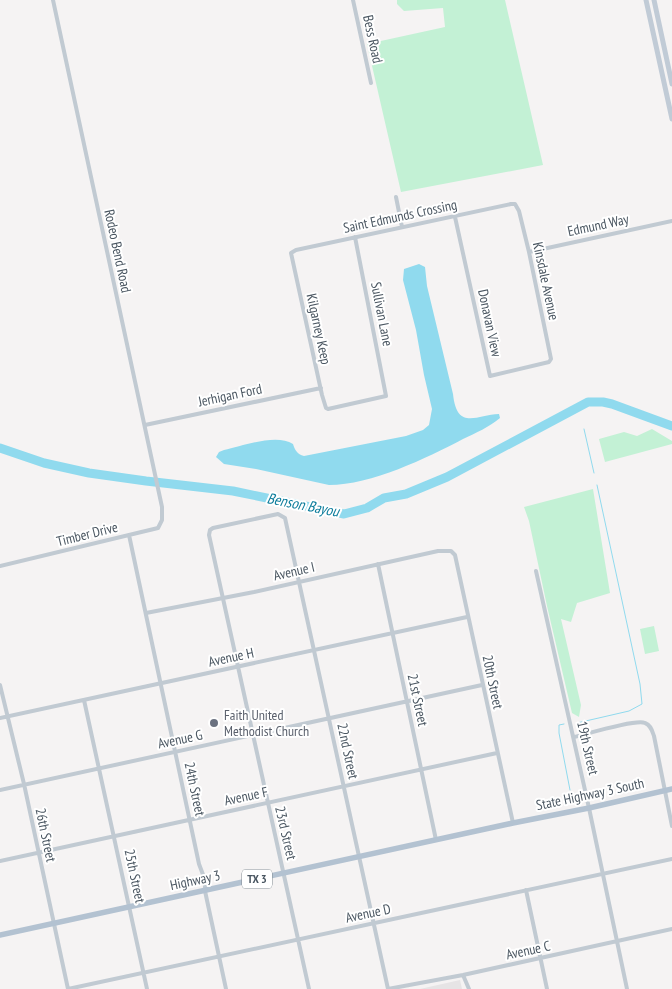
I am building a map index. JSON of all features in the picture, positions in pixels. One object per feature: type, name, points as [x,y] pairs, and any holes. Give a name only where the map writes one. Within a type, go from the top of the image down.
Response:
[{"type":"main road","points":[[646,0],[672,119]]},
{"type":"main road","points":[[654,0],[672,84]]},
{"type":"main road","name":"State Highway 3 South","points":[[513,823],[589,808],[669,789]]},
{"type":"main road","name":"Highway 3","points":[[0,935],[513,823]]},
{"type":"street","name":"Rodeo Bend Road","points":[[54,0],[162,507]]},
{"type":"street","name":"Bess Road","points":[[353,0],[371,83]]},
{"type":"street","points":[[396,196],[402,227]]},
{"type":"street","name":"Saint Edmunds Crossing","points":[[291,253],[296,250],[354,237],[515,204]]},
{"type":"street","name":"Kinsdale Avenue","points":[[515,204],[519,211],[529,252],[551,359],[549,362]]},
{"type":"street","name":"Donavan View","points":[[455,217],[490,376],[549,362]]},
{"type":"street","name":"Edmund Way","points":[[529,252],[672,221]]},
{"type":"street","name":"Sullivan Lane","points":[[328,409],[386,396],[354,237]]},
{"type":"street","name":"Kilgarney Keep","points":[[291,253],[320,388],[324,403],[328,409]]},
{"type":"street","name":"Jerhigan Ford","points":[[144,425],[320,388]]},
{"type":"street","name":"Timber Drive","points":[[0,566],[158,528],[162,520],[162,507]]},
{"type":"street","name":"22nd Street","points":[[209,535],[210,530],[213,528],[278,514],[285,518],[388,989]]},
{"type":"street","name":"24th Street","points":[[129,535],[199,864],[205,880],[205,891],[226,989]]},
{"type":"street","name":"23rd Street","points":[[209,535],[309,989]]},
{"type":"street","name":"Avenue I","points":[[146,613],[438,551],[448,551]]},
{"type":"street","name":"20th Street","points":[[448,551],[452,551],[454,555],[513,823]]},
{"type":"street","name":"21st Street","points":[[378,564],[436,840]]},
{"type":"street","name":"19th Street","points":[[536,571],[574,737],[627,989]]},
{"type":"street","name":"Avenue H","points":[[0,718],[467,617]]},
{"type":"street","name":"26th Street","points":[[0,685],[24,784],[68,989]]},
{"type":"street","name":"Avenue G","points":[[0,790],[482,685]]},
{"type":"street","name":"25th Street","points":[[84,700],[147,989]]},
{"type":"street","points":[[574,737],[632,723],[645,723],[650,727],[669,789],[672,826]]},
{"type":"street","name":"Avenue F","points":[[0,861],[497,753]]},
{"type":"street","name":"Avenue D","points":[[68,989],[672,859]]},
{"type":"street","points":[[526,890],[547,989]]},
{"type":"street","name":"Avenue C","points":[[388,989],[541,959],[672,929]]},
{"type":"street","points":[[463,975],[469,989]]},
{"type":"shaded area","points":[[460,980],[462,989],[420,989]]},
{"type":"green space","points":[[397,0],[505,0],[543,165],[401,192],[367,44],[445,27],[443,8],[404,11],[397,4]]},
{"type":"green space","points":[[652,429],[672,441],[672,444],[605,462],[599,439],[624,432],[637,436]]},
{"type":"green space","points":[[593,489],[610,593],[577,603],[571,622],[561,619],[581,705],[579,717],[572,713],[529,521],[524,507]]},
{"type":"green space","points":[[654,626],[659,651],[645,654],[640,629]]},
{"type":"water","points":[[419,264],[425,267],[427,286],[455,406],[463,417],[475,418],[499,414],[500,418],[482,430],[416,462],[380,475],[345,484],[329,485],[224,464],[216,457],[219,452],[224,450],[269,440],[286,441],[293,444],[297,452],[304,456],[406,436],[423,430],[429,425],[432,409],[416,330],[403,280],[404,269]]},
{"type":"waterway","name":"Benson Bayou","points":[[0,448],[44,463],[89,473],[233,491],[344,514],[367,508],[384,498],[406,494],[447,477],[588,402],[612,404],[672,426]]},
{"type":"waterway","points":[[584,429],[594,473]]},
{"type":"waterway","points":[[577,723],[629,711],[642,704],[640,684],[597,485]]},
{"type":"waterway","points":[[564,724],[559,725],[559,733],[570,790]]},
{"type":"place","name":"Faith United Methodist Church","points":[[214,723]]}]
